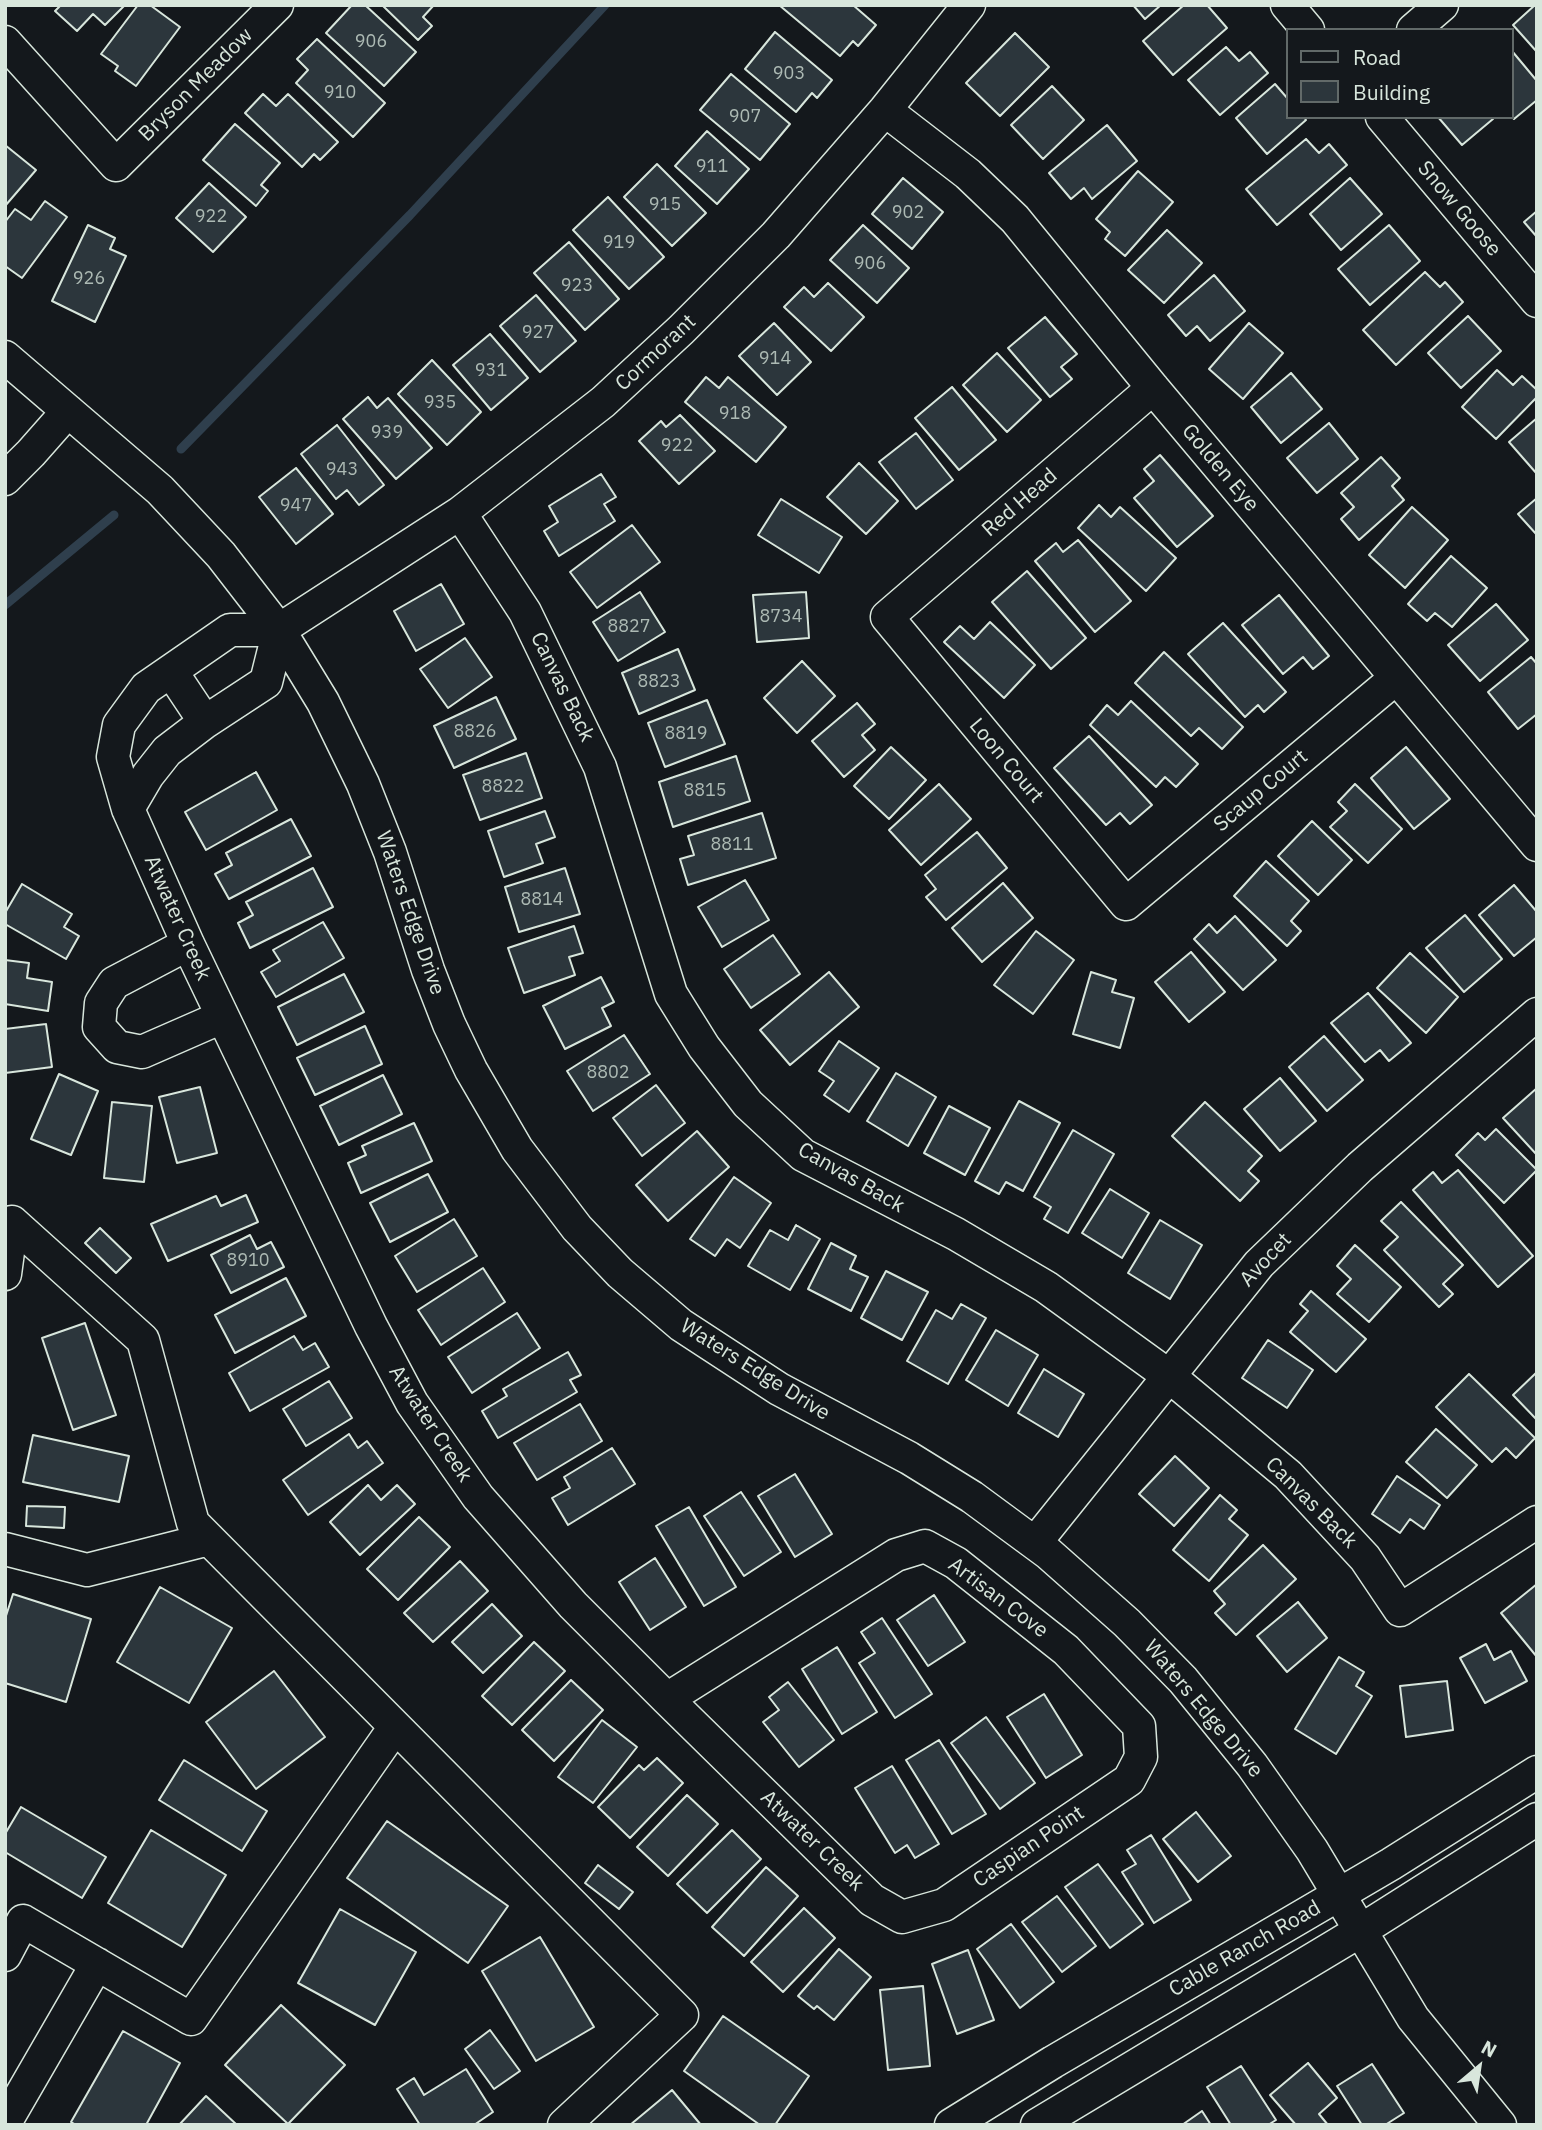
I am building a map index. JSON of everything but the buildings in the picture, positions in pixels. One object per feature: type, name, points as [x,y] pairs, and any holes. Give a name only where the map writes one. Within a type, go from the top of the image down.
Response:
[{"type":"street","name":"Bryson Meadow","points":[[5,42],[116,165],[277,5]]},
{"type":"street","name":"Cormorant","points":[[279,630],[460,513],[603,402],[681,330],[776,235],[885,110],[969,5]]},
{"type":"street","points":[[1287,5],[1306,28]]},
{"type":"street","points":[[1415,28],[1442,5]]},
{"type":"street","name":"Golden Eye","points":[[885,110],[968,174],[1015,219],[1153,388],[1537,845]]},
{"type":"street","name":"Snow Goose","points":[[1384,119],[1537,301]]},
{"type":"street","name":"Waters Edge Drive","points":[[10,372],[68,411],[154,485],[230,566],[279,630],[323,702],[370,801],[390,852],[428,970],[471,1070],[517,1149],[568,1218],[640,1292],[702,1340],[779,1389],[928,1469],[972,1497],[1035,1543],[1115,1611],[1203,1703],[1240,1748],[1285,1810],[1413,2018],[1492,2122]]},
{"type":"street","name":"Red Head","points":[[887,617],[1153,388]]},
{"type":"street","points":[[5,479],[32,453],[68,411]]},
{"type":"street","name":"Canvas Back","points":[[460,513],[525,612],[600,767],[671,994],[704,1048],[748,1104],[803,1155],[956,1234],[1046,1287],[1170,1376],[1288,1475],[1365,1558],[1400,1610],[1537,1522]]},
{"type":"street","name":"Loon Court","points":[[887,617],[1126,904]]},
{"type":"street","name":"Atwater Creek","points":[[279,630],[230,630],[145,688],[119,725],[113,757],[128,809],[188,944],[370,1326],[412,1403],[478,1497],[573,1605],[873,1900],[902,1917]]},
{"type":"street","points":[[128,809],[148,775],[167,751],[266,682],[279,630]]},
{"type":"street","points":[[171,671],[205,722]]},
{"type":"street","name":"Scaup Court","points":[[1126,904],[1396,678]]},
{"type":"street","points":[[188,944],[114,983],[101,1003],[99,1027],[117,1047],[142,1052],[222,1017]]},
{"type":"street","name":"Avocet","points":[[1035,1543],[1259,1264],[1360,1167],[1537,1014]]},
{"type":"street","points":[[5,1274],[12,1222],[143,1340],[193,1523],[682,2015],[564,2125]]},
{"type":"street","points":[[5,1549],[87,1570],[209,1539]]},
{"type":"street","name":"Artisan Cove","points":[[667,1699],[896,1555],[925,1546],[957,1563],[1066,1650],[1139,1726],[1142,1757]]},
{"type":"street","points":[[5,1955],[23,1921],[191,2019],[396,1727]]},
{"type":"street","name":"Caspian Point","points":[[902,1917],[944,1905],[1129,1780],[1142,1757]]},
{"type":"street","name":"Cable Ranch Road","points":[[951,2125],[1053,2062],[1339,1895],[1537,1772]]},
{"type":"street","name":"Cable Ranch Road","points":[[1037,2125],[1360,1931],[1537,1819]]},
{"type":"street","points":[[5,2123],[97,1964]]},
{"type":"waterway","points":[[181,449],[410,215],[605,5]]},
{"type":"waterway","points":[[5,605],[114,515]]}]
